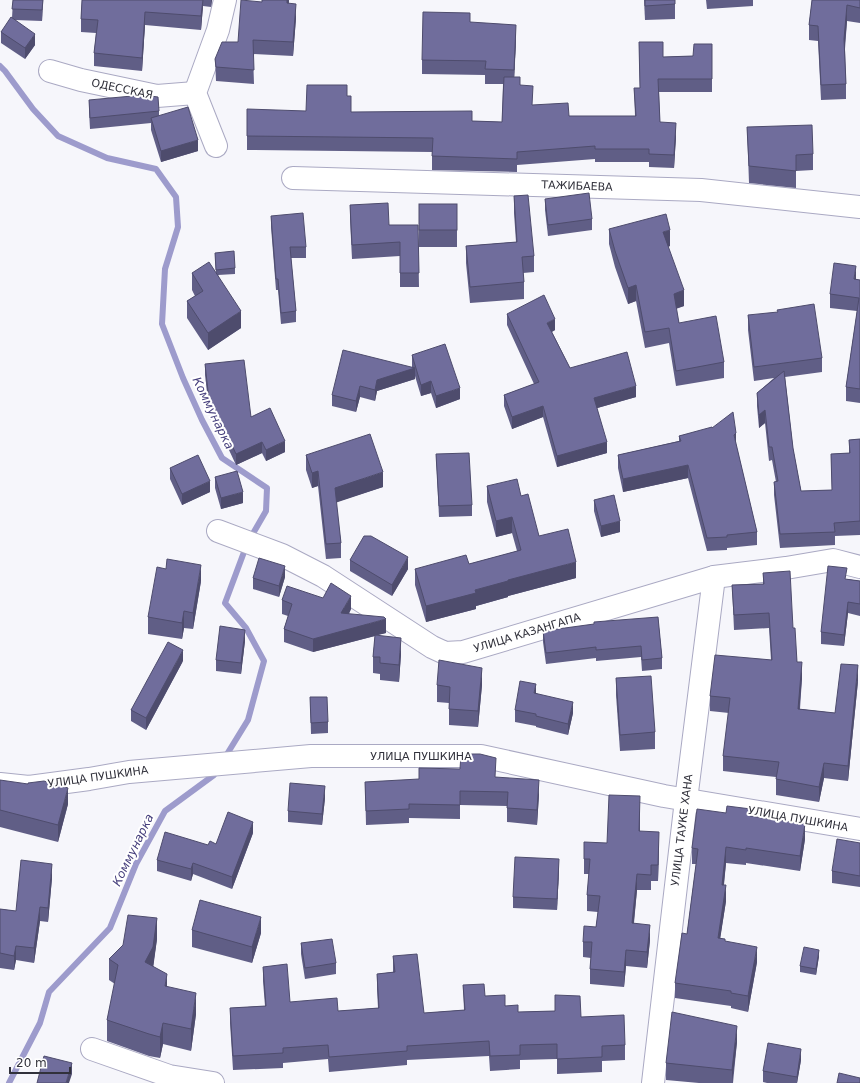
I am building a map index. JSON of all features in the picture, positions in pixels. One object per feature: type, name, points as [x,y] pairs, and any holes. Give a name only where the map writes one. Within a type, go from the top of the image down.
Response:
[{"type":"street","points":[[216,146],[195,93],[218,30],[225,0]]},
{"type":"street","name":"ОДЕССКАЯ","points":[[50,71],[81,80],[157,96],[195,93]]},
{"type":"street","name":"ТАЖИБАЕВА","points":[[293,178],[701,190],[860,207]]},
{"type":"street","name":"УЛИЦА КАЗАНГАПА","points":[[218,531],[282,555],[323,576],[432,647],[445,653],[471,650],[714,577],[786,568],[833,560],[860,567]]},
{"type":"street","name":"УЛИЦА ТАУКЕ ХАНА","points":[[653,1083],[714,577]]},
{"type":"street","name":"УЛИЦА ПУШКИНА","points":[[0,784],[30,786],[89,779],[129,772],[311,756],[480,756],[686,800],[860,829]]},
{"type":"street","points":[[92,1049],[169,1076],[213,1083]]},
{"type":"building","points":[[13,0],[43,0],[42,10],[12,9]]},
{"type":"building","points":[[82,0],[203,0],[201,16],[145,12],[142,58],[94,53],[98,20],[81,19]]},
{"type":"building","points":[[241,0],[262,2],[262,0],[287,0],[287,3],[296,4],[293,42],[253,40],[254,70],[216,67],[215,59],[222,42],[238,42]]},
{"type":"building","points":[[645,0],[675,0],[675,4],[645,6]]},
{"type":"building","points":[[812,0],[860,0],[860,8],[847,5],[844,39],[846,84],[821,85],[818,26],[809,25]]},
{"type":"building","points":[[423,12],[470,13],[470,22],[516,25],[514,70],[485,69],[486,61],[422,60]]},
{"type":"building","points":[[11,17],[35,34],[25,48],[1,32]]},
{"type":"building","points":[[639,42],[663,42],[663,57],[693,56],[694,44],[712,44],[712,79],[658,79],[660,122],[676,123],[674,155],[649,154],[649,149],[595,149],[595,146],[517,152],[517,159],[432,156],[433,138],[247,136],[247,109],[306,111],[307,85],[347,85],[347,96],[351,96],[351,112],[472,111],[472,121],[502,122],[504,77],[520,77],[520,85],[533,86],[532,105],[568,103],[569,116],[636,116],[634,88],[640,88]]},
{"type":"building","points":[[143,95],[158,97],[159,111],[90,118],[89,100]]},
{"type":"building","points":[[188,107],[198,140],[161,151],[151,118]]},
{"type":"building","points":[[812,125],[813,154],[796,155],[796,171],[749,166],[747,127]]},
{"type":"building","points":[[589,193],[592,219],[548,225],[545,199]]},
{"type":"building","points":[[528,195],[534,256],[522,257],[524,282],[470,287],[466,246],[517,242],[514,196]]},
{"type":"building","points":[[388,203],[389,225],[418,225],[419,273],[400,273],[400,242],[352,245],[350,205]]},
{"type":"building","points":[[419,204],[457,204],[457,230],[419,230]]},
{"type":"building","points":[[303,213],[306,247],[290,247],[296,311],[281,313],[278,279],[276,279],[271,216]]},
{"type":"building","points":[[666,214],[670,230],[663,232],[684,290],[674,294],[679,323],[716,316],[724,362],[676,371],[669,328],[645,332],[636,285],[628,288],[609,229]]},
{"type":"building","points":[[234,251],[235,268],[216,270],[215,253]]},
{"type":"building","points":[[209,262],[241,311],[208,333],[187,301],[203,291],[192,273]]},
{"type":"building","points":[[834,263],[856,266],[854,279],[860,280],[860,389],[846,387],[859,298],[830,294]]},
{"type":"building","points":[[544,295],[555,319],[547,323],[570,368],[627,352],[636,386],[594,398],[607,442],[557,456],[543,406],[512,417],[504,395],[539,382],[507,314]]},
{"type":"building","points":[[814,304],[822,358],[754,367],[748,315],[778,312],[777,310]]},
{"type":"building","points":[[445,344],[460,388],[436,396],[431,381],[421,385],[412,355]]},
{"type":"building","points":[[343,350],[415,368],[377,380],[375,390],[360,386],[356,401],[332,395]]},
{"type":"building","points":[[244,360],[251,417],[270,408],[285,441],[266,450],[262,442],[236,454],[215,409],[210,409],[205,364]]},
{"type":"building","points":[[784,371],[793,448],[801,491],[832,490],[831,454],[850,453],[849,440],[860,439],[860,521],[834,523],[835,532],[780,534],[774,482],[778,481],[772,447],[769,447],[765,410],[759,415],[757,393]]},
{"type":"building","points":[[733,412],[736,433],[734,435],[757,532],[727,535],[727,537],[707,538],[688,465],[623,479],[618,455],[681,441],[679,436],[712,428]]},
{"type":"building","points":[[370,434],[383,472],[335,488],[341,543],[326,544],[318,471],[312,473],[306,455]]},
{"type":"building","points":[[469,453],[472,505],[439,506],[436,454]]},
{"type":"building","points":[[198,455],[210,481],[182,494],[170,468]]},
{"type":"building","points":[[237,471],[243,492],[221,498],[215,477]]},
{"type":"building","points":[[517,479],[521,496],[528,494],[539,536],[568,529],[576,562],[508,580],[475,590],[476,593],[426,606],[415,569],[466,555],[469,564],[521,550],[512,517],[496,521],[487,486]]},
{"type":"building","points":[[614,495],[620,521],[601,526],[594,500]]},
{"type":"building","points":[[364,536],[371,536],[408,557],[392,585],[350,560]]},
{"type":"building","points":[[259,558],[285,566],[279,586],[253,578]]},
{"type":"building","points":[[167,559],[201,565],[193,613],[184,611],[182,623],[148,617],[157,567],[166,569]]},
{"type":"building","points":[[828,566],[847,568],[845,579],[860,581],[860,604],[848,602],[844,635],[821,632]]},
{"type":"building","points":[[790,571],[793,628],[795,628],[797,662],[802,662],[798,709],[835,713],[841,664],[858,665],[848,766],[824,763],[819,787],[776,779],[779,762],[723,756],[730,698],[710,696],[715,655],[772,660],[769,613],[734,615],[732,585],[764,584],[763,573]]},
{"type":"building","points":[[331,583],[351,596],[341,613],[384,617],[386,619],[313,639],[284,629],[292,604],[282,600],[287,586],[323,598]]},
{"type":"building","points":[[658,617],[662,658],[642,660],[641,646],[596,650],[596,647],[546,653],[543,631],[594,624],[594,622]]},
{"type":"building","points":[[220,626],[245,630],[241,663],[216,660]]},
{"type":"building","points":[[375,635],[401,638],[399,665],[380,663],[380,657],[373,657]]},
{"type":"building","points":[[168,642],[183,650],[146,718],[131,710]]},
{"type":"building","points":[[439,660],[482,668],[478,711],[449,709],[450,687],[437,685]]},
{"type":"building","points":[[651,676],[655,732],[620,735],[616,678]]},
{"type":"building","points":[[520,681],[536,684],[534,693],[573,702],[568,724],[536,716],[536,714],[515,710]]},
{"type":"building","points":[[310,697],[327,697],[328,722],[311,723]]},
{"type":"building","points":[[461,754],[480,754],[496,758],[495,777],[539,780],[537,810],[507,808],[508,792],[460,791],[460,805],[409,804],[409,809],[366,811],[365,782],[419,779],[419,768],[460,769]]},
{"type":"building","points":[[0,780],[28,784],[44,781],[68,788],[58,825],[0,810]]},
{"type":"building","points":[[290,783],[325,786],[322,814],[288,811]]},
{"type":"building","points":[[609,795],[640,796],[639,831],[659,832],[658,865],[651,865],[651,875],[637,874],[632,923],[650,925],[647,952],[626,950],[624,972],[590,969],[592,942],[583,942],[584,926],[596,927],[600,896],[587,895],[590,859],[584,859],[584,842],[607,843]]},
{"type":"building","points":[[727,806],[751,809],[750,816],[805,824],[800,856],[746,848],[746,850],[726,847],[722,885],[726,885],[718,938],[725,939],[725,941],[757,947],[748,996],[731,993],[731,991],[675,983],[682,933],[687,934],[698,849],[692,848],[697,809],[726,813]]},
{"type":"building","points":[[228,812],[253,822],[232,877],[193,863],[191,869],[157,860],[165,832],[208,845],[210,841],[216,844]]},
{"type":"building","points":[[837,839],[860,843],[860,876],[832,871]]},
{"type":"building","points":[[515,857],[559,859],[557,899],[513,897]]},
{"type":"building","points":[[21,860],[52,864],[48,908],[40,907],[34,948],[16,946],[14,956],[0,953],[0,909],[16,911]]},
{"type":"building","points":[[200,900],[261,917],[252,947],[192,930]]},
{"type":"building","points":[[128,915],[157,918],[153,947],[145,962],[167,974],[165,986],[196,993],[191,1029],[163,1023],[160,1037],[107,1020],[118,965],[109,959],[123,945]]},
{"type":"building","points":[[332,939],[336,963],[305,968],[301,943]]},
{"type":"building","points":[[804,947],[819,950],[816,969],[800,966]]},
{"type":"building","points":[[417,954],[424,1013],[465,1010],[463,985],[484,984],[485,996],[505,995],[505,1006],[518,1005],[518,1012],[555,1011],[555,995],[580,996],[581,1017],[624,1015],[625,1045],[602,1046],[602,1057],[557,1059],[557,1044],[520,1045],[520,1055],[490,1056],[489,1041],[407,1046],[407,1051],[329,1057],[328,1045],[283,1048],[283,1053],[233,1056],[230,1008],[266,1006],[263,967],[287,964],[290,1002],[337,998],[338,1011],[379,1008],[377,974],[395,972],[393,956]]},
{"type":"building","points":[[672,1012],[737,1026],[732,1070],[666,1063]]},
{"type":"building","points":[[768,1043],[801,1049],[797,1077],[763,1071]]},
{"type":"building","points":[[44,1056],[72,1063],[66,1083],[37,1083]]},
{"type":"building","points":[[839,1073],[860,1078],[860,1083],[837,1083]]},
{"type":"waterway","name":"Коммунарка","points":[[0,66],[33,109],[58,136],[107,158],[156,169],[176,197],[178,227],[165,269],[162,324],[183,378],[202,420],[222,458],[267,488],[266,511],[247,544],[225,603],[246,628],[264,661],[248,720],[224,759]]},
{"type":"waterway","name":"Коммунарка","points":[[9,1083],[40,1023],[49,992],[110,928],[136,864],[165,811],[214,775],[217,770]]}]
